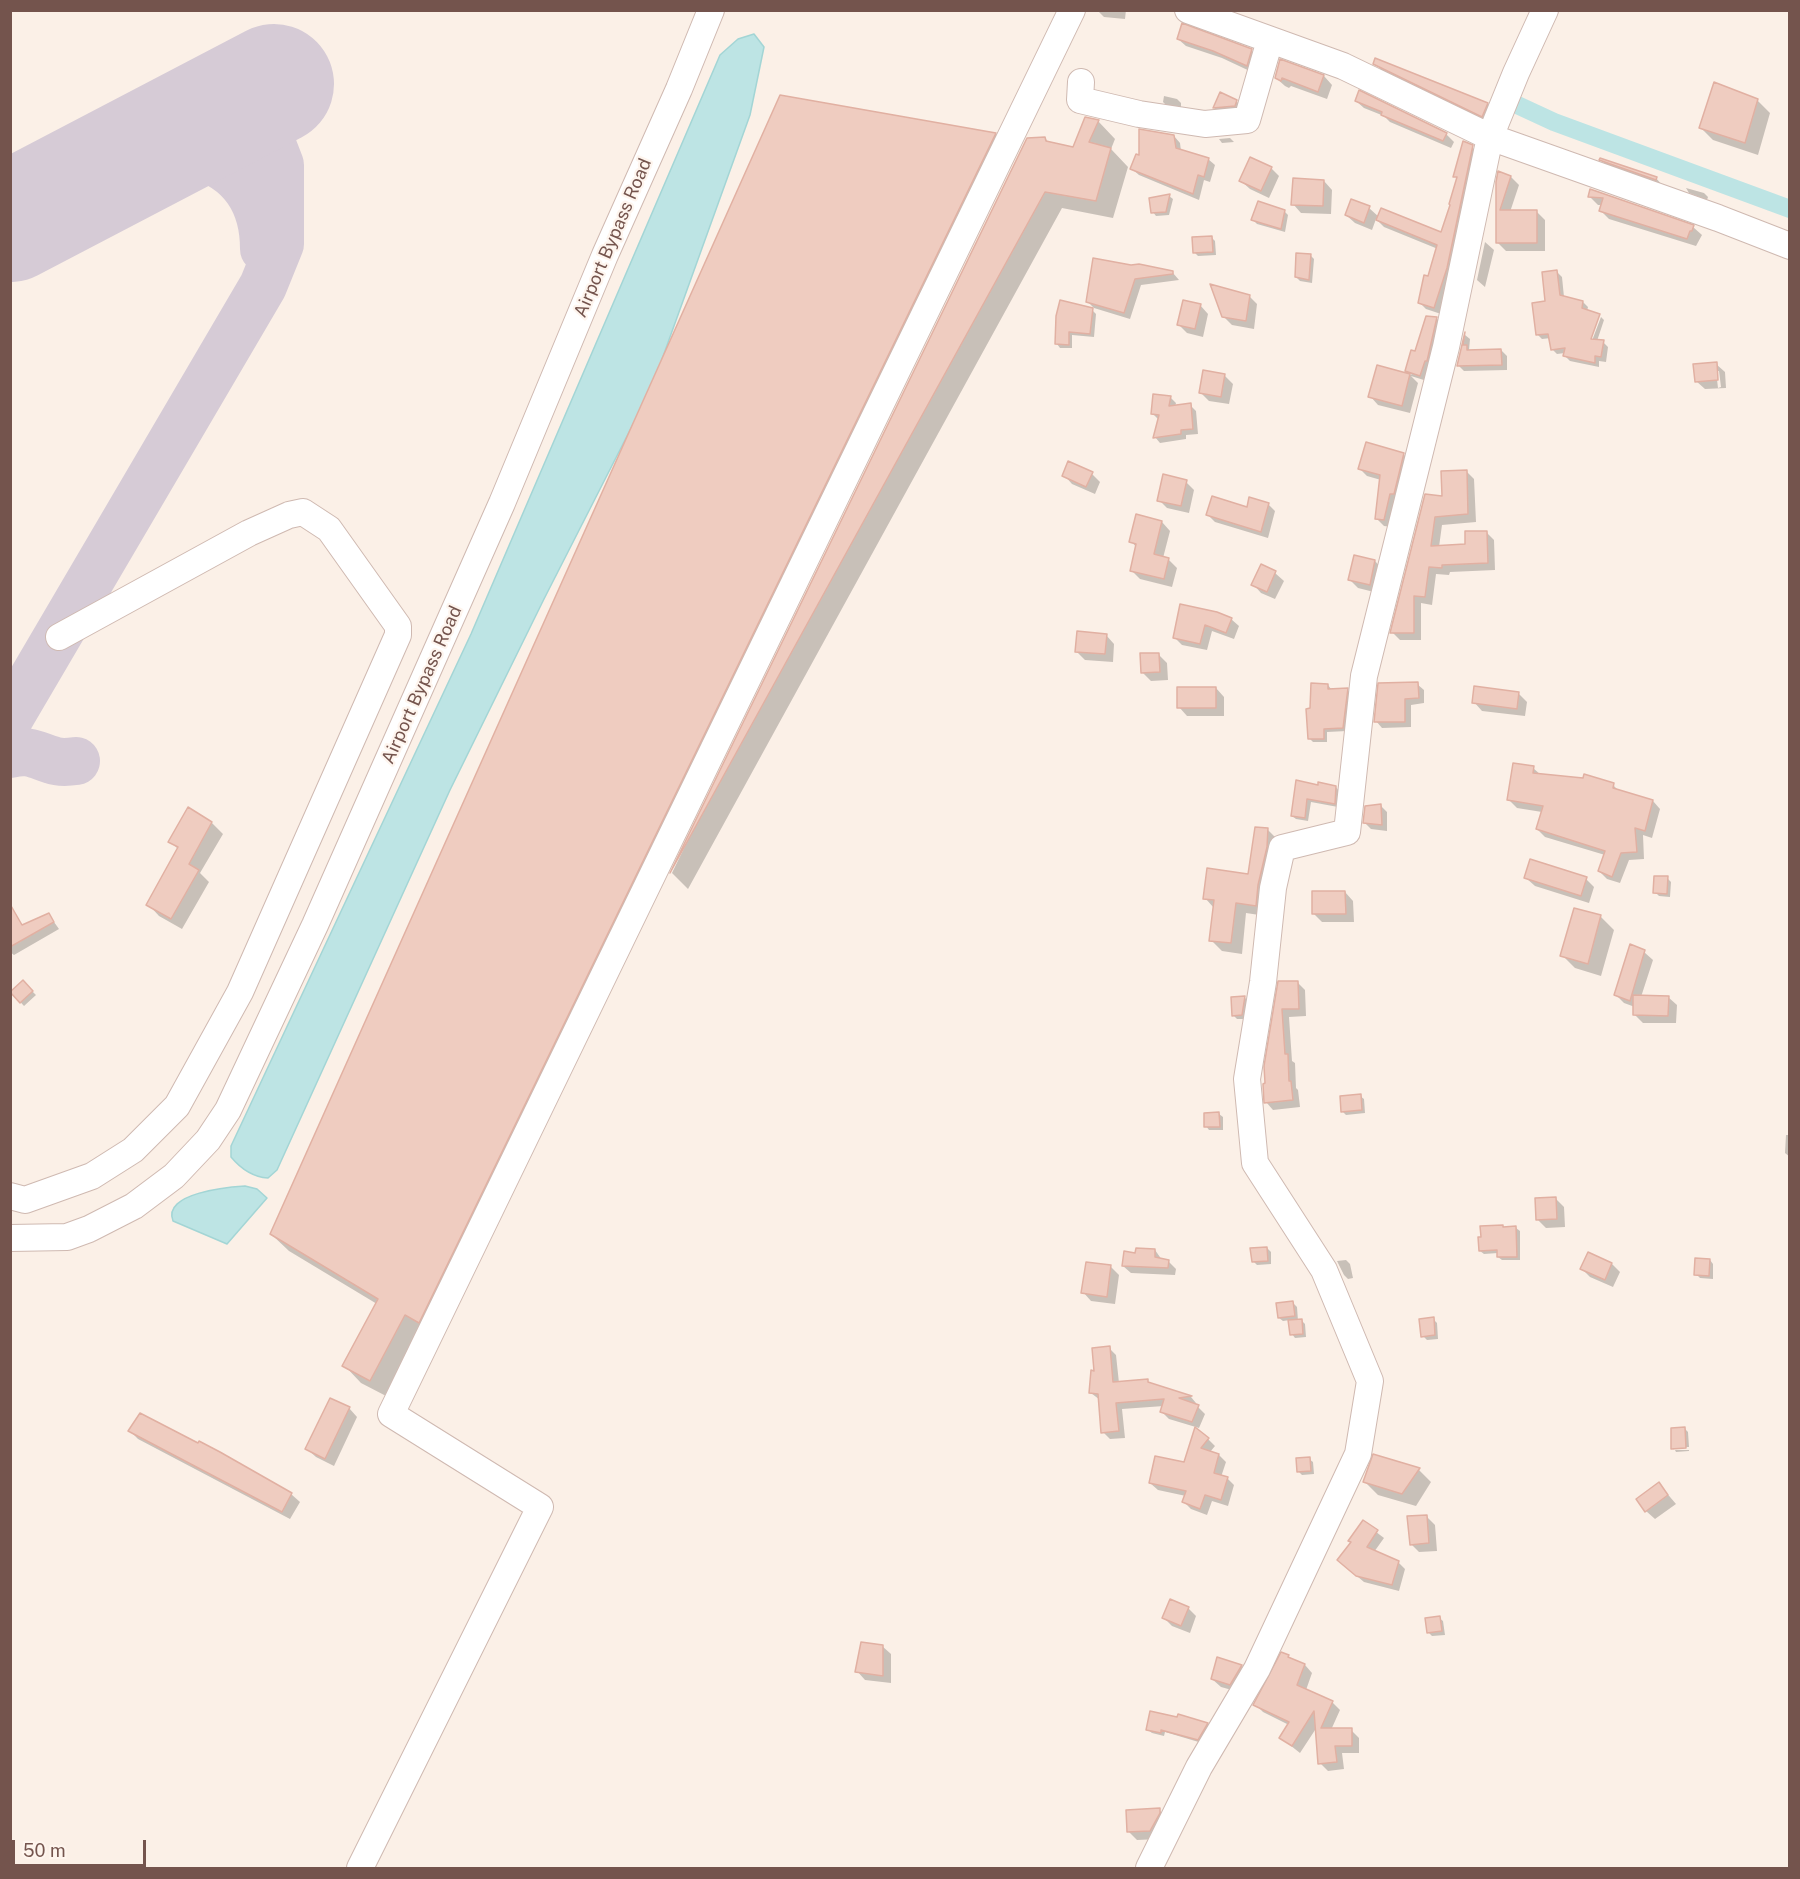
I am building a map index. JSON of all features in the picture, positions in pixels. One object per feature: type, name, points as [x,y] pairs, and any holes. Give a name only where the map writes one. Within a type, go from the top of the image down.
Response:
[{"type":"street","points":[[360,1869],[540,1507],[391,1414],[1072,10]]},
{"type":"street","points":[[1188,10],[1343,66],[1490,137],[1790,246]]},
{"type":"street","points":[[1149,1869],[1199,1767],[1257,1669],[1358,1454],[1370,1381],[1324,1270],[1255,1163],[1246,1079],[1263,982],[1273,888],[1282,848],[1347,832],[1364,676],[1446,347],[1490,137],[1545,10]]},
{"type":"street","name":"Airport Bypass Road","points":[[10,1238],[67,1238],[134,1206],[174,1176],[208,1140],[228,1110],[315,925],[502,503],[604,255],[679,89],[709,12]]},
{"type":"street","points":[[1081,82],[1080,100],[1138,114],[1205,124],[1247,120],[1270,40]]},
{"type":"street","points":[[10,1196],[25,1200],[92,1176],[133,1150],[177,1106],[240,992],[398,635],[398,626],[328,528],[303,512],[289,514],[249,533],[59,637]]},
{"type":"water","points":[[754,34],[764,47],[750,115],[652,387],[450,790],[277,1170],[268,1178],[252,1174],[231,1157],[231,1146],[471,634],[720,55],[738,39]]},
{"type":"water","points":[[245,1186],[257,1189],[267,1198],[227,1244],[173,1221],[172,1211],[186,1198],[212,1190]]},
{"type":"building","points":[[1182,23],[1252,49],[1247,66],[1177,39]]},
{"type":"building","points":[[1375,58],[1488,103],[1482,117],[1373,64]]},
{"type":"building","points":[[1280,59],[1324,75],[1318,92],[1282,78],[1281,81],[1275,78]]},
{"type":"building","points":[[1714,82],[1758,99],[1745,143],[1699,128]]},
{"type":"building","points":[[1359,90],[1447,133],[1443,141],[1381,115],[1382,112],[1355,101]]},
{"type":"building","points":[[1220,92],[1237,100],[1235,106],[1213,108]]},
{"type":"building","points":[[780,95],[996,133],[419,1323],[405,1315],[370,1381],[342,1366],[378,1299],[270,1234]]},
{"type":"building","points":[[1085,117],[1099,120],[1089,142],[1111,148],[1096,201],[1045,192],[670,873],[1027,138],[1045,137],[1046,141],[1073,147]]},
{"type":"building","points":[[1139,129],[1174,135],[1176,148],[1209,158],[1204,177],[1198,175],[1193,194],[1130,169],[1136,154],[1139,155]]},
{"type":"building","points":[[1463,141],[1473,145],[1447,268],[1434,308],[1418,303],[1424,275],[1428,276],[1437,245],[1376,220],[1381,208],[1441,232],[1457,177],[1453,177]]},
{"type":"building","points":[[1250,157],[1272,167],[1261,191],[1239,181]]},
{"type":"building","points":[[1600,158],[1657,177],[1656,180],[1599,160]]},
{"type":"building","points":[[1498,171],[1511,176],[1500,210],[1537,210],[1537,243],[1496,243]]},
{"type":"building","points":[[1293,178],[1324,180],[1323,206],[1291,205]]},
{"type":"building","points":[[1590,189],[1694,225],[1692,231],[1687,239],[1599,211],[1603,198],[1588,197]]},
{"type":"building","points":[[1170,194],[1166,212],[1151,213],[1149,198]]},
{"type":"building","points":[[1351,199],[1370,206],[1364,223],[1345,215]]},
{"type":"building","points":[[1258,201],[1285,210],[1281,229],[1251,220]]},
{"type":"building","points":[[1212,236],[1213,252],[1193,253],[1192,237]]},
{"type":"building","points":[[1296,253],[1311,254],[1309,280],[1295,277]]},
{"type":"building","points":[[1093,258],[1131,265],[1139,264],[1173,271],[1173,274],[1135,279],[1124,313],[1086,302]]},
{"type":"building","points":[[1557,270],[1560,295],[1583,301],[1582,308],[1600,314],[1591,339],[1604,340],[1601,357],[1595,356],[1595,363],[1563,356],[1565,348],[1551,350],[1548,334],[1536,335],[1532,303],[1545,301],[1542,272]]},
{"type":"building","points":[[1210,284],[1250,295],[1246,321],[1222,317]]},
{"type":"building","points":[[1060,300],[1093,308],[1090,334],[1069,332],[1069,345],[1055,344],[1056,316]]},
{"type":"building","points":[[1183,300],[1201,304],[1195,329],[1177,325]]},
{"type":"building","points":[[1426,316],[1437,317],[1427,361],[1425,361],[1420,376],[1405,371],[1411,350],[1415,351]]},
{"type":"building","points":[[1465,332],[1463,345],[1467,345],[1467,350],[1501,349],[1502,365],[1457,366]]},
{"type":"building","points":[[1717,362],[1718,380],[1695,382],[1693,364]]},
{"type":"building","points":[[1377,365],[1410,374],[1402,406],[1368,397]]},
{"type":"building","points":[[1203,370],[1225,374],[1221,397],[1199,393]]},
{"type":"building","points":[[1153,394],[1171,396],[1169,406],[1191,403],[1193,429],[1181,430],[1181,434],[1153,438],[1159,415],[1151,414]]},
{"type":"building","points":[[1366,442],[1404,453],[1394,494],[1390,494],[1384,520],[1375,519],[1380,475],[1358,469]]},
{"type":"building","points":[[1068,461],[1093,472],[1086,487],[1062,476]]},
{"type":"building","points":[[1467,470],[1468,514],[1435,517],[1431,546],[1465,544],[1465,531],[1487,531],[1488,563],[1442,565],[1442,568],[1429,567],[1425,597],[1414,596],[1414,633],[1390,633],[1425,494],[1442,496],[1441,471]]},
{"type":"building","points":[[1163,474],[1187,480],[1181,506],[1157,501]]},
{"type":"building","points":[[1212,496],[1247,507],[1249,497],[1269,503],[1261,532],[1206,515]]},
{"type":"building","points":[[1136,514],[1162,521],[1154,554],[1169,558],[1164,579],[1130,571],[1136,544],[1129,542]]},
{"type":"building","points":[[1354,555],[1375,560],[1370,585],[1348,580]]},
{"type":"building","points":[[1261,564],[1276,571],[1267,592],[1251,585]]},
{"type":"building","points":[[1180,604],[1217,612],[1232,618],[1226,633],[1205,625],[1200,644],[1173,638]]},
{"type":"building","points":[[1077,631],[1107,634],[1105,654],[1075,652]]},
{"type":"building","points":[[1140,653],[1159,653],[1160,672],[1141,673]]},
{"type":"building","points":[[1418,682],[1419,698],[1405,699],[1405,722],[1374,722],[1378,683]]},
{"type":"building","points":[[1311,683],[1328,684],[1328,689],[1348,688],[1343,728],[1324,729],[1324,739],[1308,739],[1306,709],[1310,708]]},
{"type":"building","points":[[1474,686],[1519,692],[1517,709],[1472,703]]},
{"type":"building","points":[[1177,687],[1216,687],[1216,708],[1177,708]]},
{"type":"building","points":[[1513,763],[1534,766],[1533,773],[1583,778],[1584,774],[1614,783],[1613,788],[1653,800],[1645,831],[1635,828],[1637,852],[1621,853],[1612,877],[1598,871],[1605,851],[1536,829],[1543,806],[1507,800]]},
{"type":"building","points":[[1296,780],[1336,786],[1335,804],[1307,799],[1305,818],[1291,816]]},
{"type":"building","points":[[1381,804],[1382,825],[1363,823],[1365,806]]},
{"type":"building","points":[[188,807],[212,822],[189,864],[199,870],[171,919],[146,905],[178,847],[168,842]]},
{"type":"building","points":[[1255,827],[1268,828],[1267,847],[1258,885],[1256,906],[1236,903],[1231,943],[1209,941],[1214,900],[1203,899],[1207,868],[1248,874]]},
{"type":"building","points":[[1530,859],[1587,877],[1581,896],[1524,878]]},
{"type":"building","points":[[1654,876],[1668,876],[1667,894],[1653,893]]},
{"type":"building","points":[[1312,891],[1345,891],[1346,914],[1312,914]]},
{"type":"building","points":[[10,904],[22,925],[49,913],[54,922],[10,947]]},
{"type":"building","points":[[1574,908],[1601,915],[1588,964],[1560,956]]},
{"type":"building","points":[[1630,944],[1645,950],[1630,1001],[1614,995]]},
{"type":"building","points":[[23,980],[33,991],[20,1003],[10,992]]},
{"type":"building","points":[[1278,981],[1298,981],[1299,1009],[1282,1009],[1285,1054],[1288,1054],[1289,1081],[1291,1081],[1293,1100],[1264,1103],[1264,1066]]},
{"type":"building","points":[[1633,995],[1669,996],[1668,1016],[1633,1015]]},
{"type":"building","points":[[1245,996],[1242,1015],[1232,1016],[1231,997]]},
{"type":"building","points":[[1361,1094],[1362,1110],[1341,1112],[1340,1096]]},
{"type":"building","points":[[1219,1112],[1220,1127],[1204,1127],[1204,1113]]},
{"type":"building","points":[[1556,1197],[1557,1219],[1536,1220],[1535,1198]]},
{"type":"building","points":[[1503,1225],[1503,1227],[1516,1226],[1517,1257],[1497,1257],[1497,1250],[1479,1251],[1480,1226]]},
{"type":"building","points":[[1267,1247],[1268,1261],[1252,1262],[1250,1248]]},
{"type":"building","points":[[1136,1248],[1155,1249],[1155,1257],[1169,1260],[1168,1268],[1122,1266],[1124,1251],[1135,1253]]},
{"type":"building","points":[[1588,1252],[1612,1263],[1605,1280],[1580,1269]]},
{"type":"building","points":[[1695,1258],[1710,1259],[1709,1276],[1694,1275]]},
{"type":"building","points":[[1086,1262],[1111,1265],[1107,1297],[1081,1293]]},
{"type":"building","points":[[1293,1301],[1295,1316],[1278,1318],[1276,1303]]},
{"type":"building","points":[[1434,1317],[1435,1335],[1421,1337],[1419,1319]]},
{"type":"building","points":[[1302,1319],[1303,1334],[1290,1335],[1288,1320]]},
{"type":"building","points":[[1110,1346],[1113,1382],[1148,1379],[1148,1382],[1192,1396],[1179,1398],[1199,1405],[1192,1422],[1160,1412],[1164,1399],[1116,1403],[1119,1431],[1101,1433],[1098,1394],[1089,1393],[1091,1370],[1094,1371],[1092,1348]]},
{"type":"building","points":[[330,1398],[350,1407],[325,1459],[305,1449]]},
{"type":"building","points":[[140,1413],[220,1452],[292,1493],[282,1512],[128,1431]]},
{"type":"building","points":[[1195,1427],[1209,1438],[1201,1448],[1219,1454],[1214,1473],[1228,1477],[1221,1500],[1205,1495],[1200,1509],[1182,1502],[1186,1491],[1149,1483],[1155,1456],[1184,1462]]},
{"type":"building","points":[[1685,1427],[1686,1448],[1671,1449],[1671,1428]]},
{"type":"building","points":[[1373,1454],[1420,1468],[1402,1494],[1363,1482]]},
{"type":"building","points":[[1310,1457],[1311,1471],[1297,1472],[1296,1458]]},
{"type":"building","points":[[1659,1482],[1668,1495],[1645,1512],[1636,1499]]},
{"type":"building","points":[[1427,1515],[1429,1543],[1410,1545],[1407,1516]]},
{"type":"building","points":[[1363,1520],[1378,1530],[1367,1547],[1399,1561],[1392,1585],[1356,1576],[1337,1560],[1351,1542],[1348,1541]]},
{"type":"building","points":[[1170,1599],[1189,1607],[1181,1626],[1162,1618]]},
{"type":"building","points":[[1440,1616],[1442,1631],[1427,1633],[1425,1618]]},
{"type":"building","points":[[861,1642],[883,1645],[883,1676],[855,1672]]},
{"type":"building","points":[[1281,1652],[1305,1664],[1297,1685],[1333,1701],[1321,1728],[1352,1728],[1352,1746],[1335,1746],[1337,1762],[1318,1764],[1314,1711],[1292,1746],[1279,1738],[1289,1722],[1253,1705]]},
{"type":"building","points":[[1217,1657],[1242,1665],[1230,1685],[1211,1679]]},
{"type":"building","points":[[1150,1711],[1177,1717],[1178,1714],[1208,1723],[1198,1740],[1161,1730],[1161,1733],[1146,1730]]},
{"type":"building","points":[[1160,1808],[1160,1813],[1150,1831],[1127,1832],[1126,1810]]},
{"type":"waterway","points":[[1513,103],[1554,122],[1790,209]]},
{"type":"taxiway","points":[[10,717],[263,286],[280,244],[280,165],[253,95]]},
{"type":"taxiway","points":[[143,153],[175,149],[213,161],[226,169],[238,179],[255,202],[260,216],[264,249]]},
{"type":"taxiway","points":[[10,754],[27,752],[58,762],[76,761]]},
{"type":"runway","points":[[10,222],[274,84]]}]
